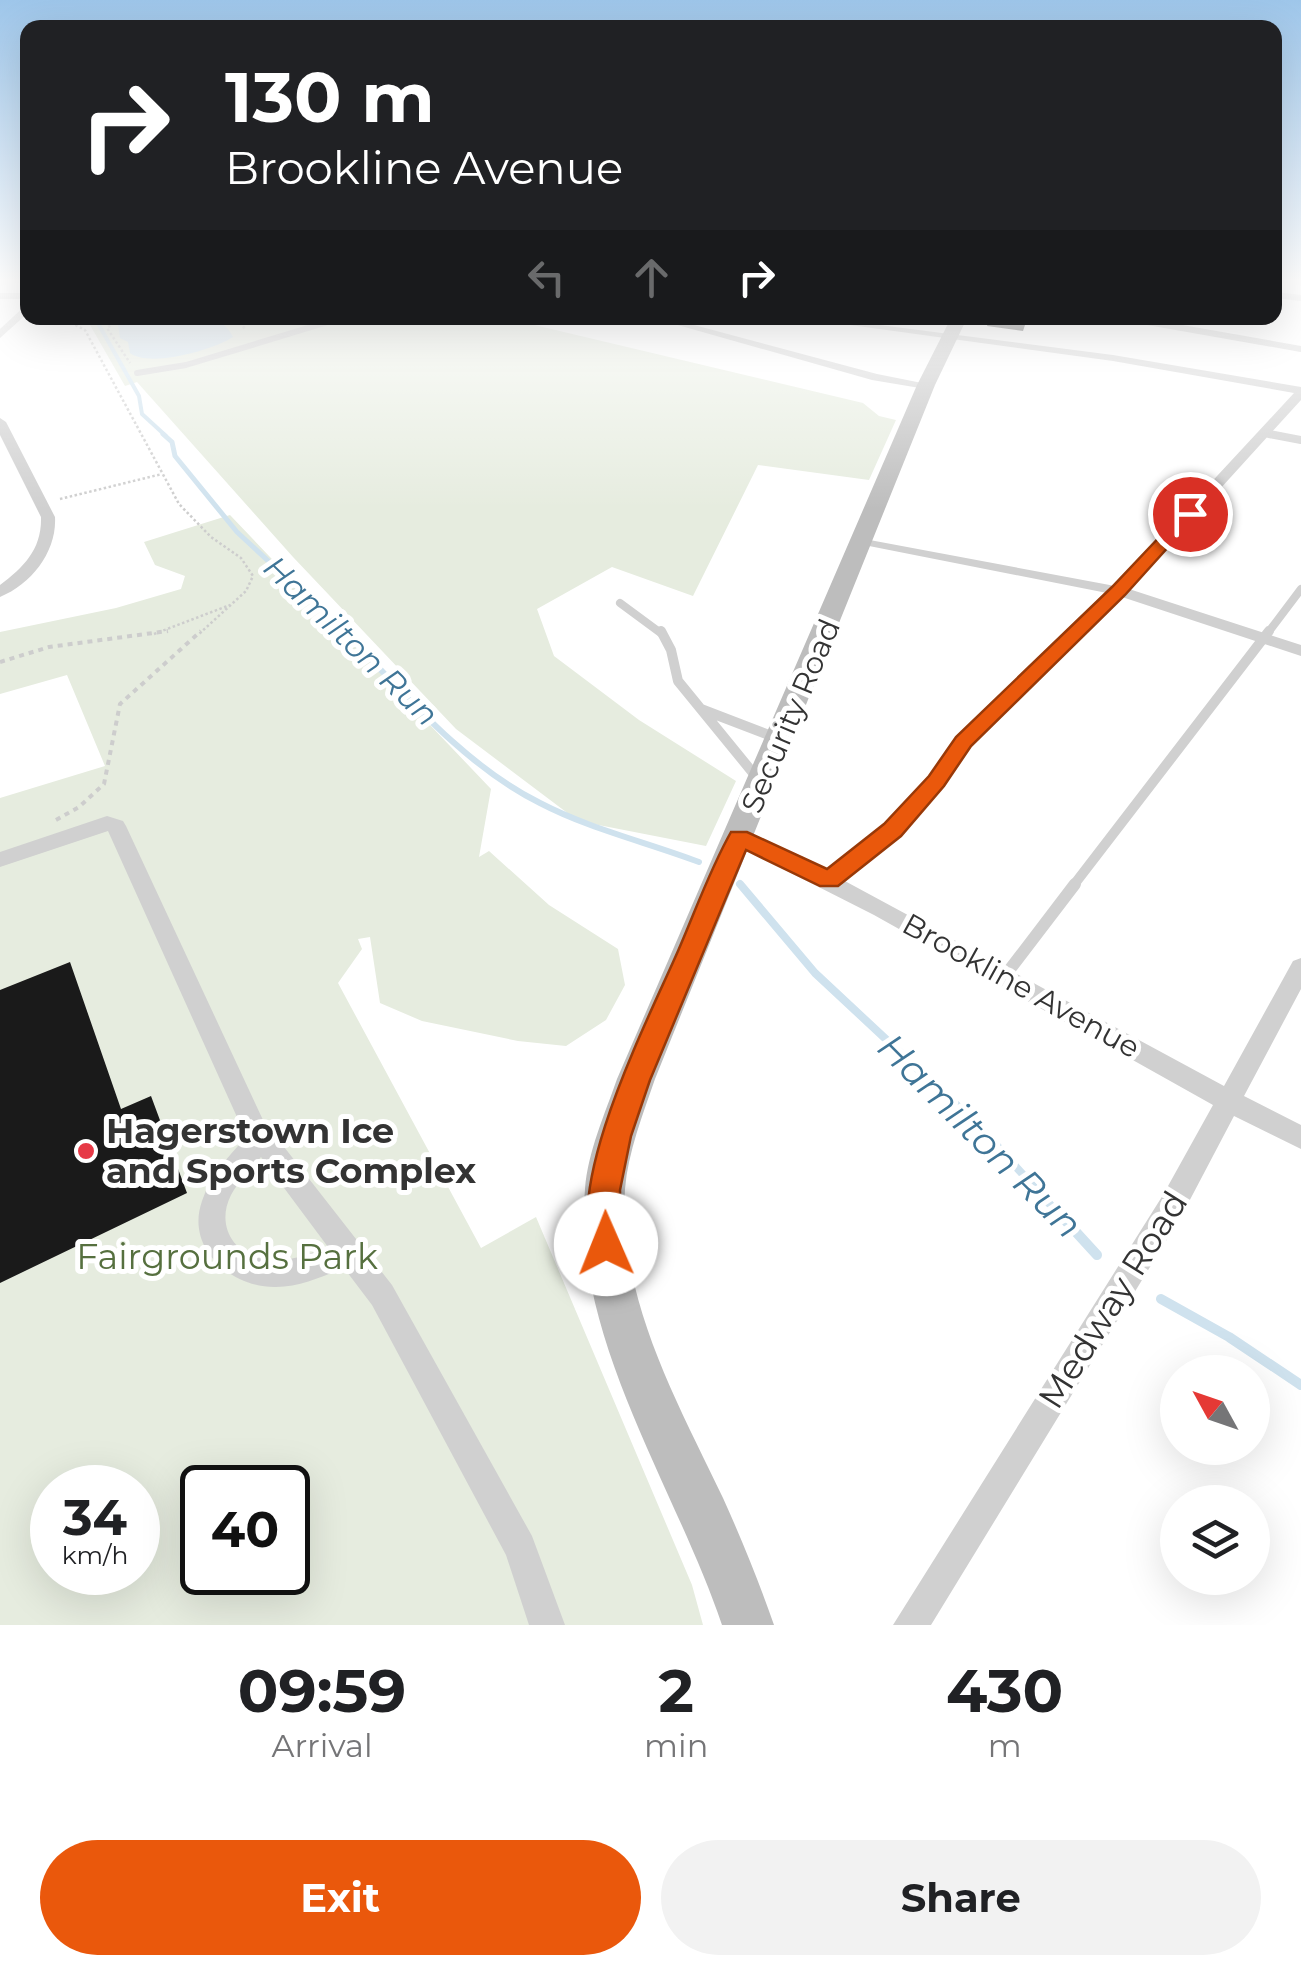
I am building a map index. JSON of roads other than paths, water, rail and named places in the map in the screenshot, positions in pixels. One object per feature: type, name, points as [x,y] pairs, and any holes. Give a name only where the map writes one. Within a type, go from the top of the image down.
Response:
[{"type":"street","points":[[801,357],[926,385]]},
{"type":"street","name":"Security Road","points":[[748,1625],[734,1577],[618,1308],[605,1226],[605,1190],[616,1136],[636,1080],[940,357]]},
{"type":"street","points":[[1107,357],[1301,392]]},
{"type":"street","points":[[829,880],[892,830],[936,781],[964,741],[1118,591],[1301,392]]},
{"type":"street","points":[[0,422],[41,503],[50,530],[46,544],[25,573],[0,592]]},
{"type":"street","points":[[864,541],[1118,591],[1301,651]]},
{"type":"street","points":[[0,860],[107,823],[116,826],[261,1138],[382,1296],[520,1548],[548,1625]]},
{"type":"street","name":"Brookline Avenue","points":[[739,838],[829,880],[1301,1138]]},
{"type":"street","name":"Medway Road","points":[[911,1625],[1173,1204],[1301,967]]},
{"type":"street","points":[[261,1138],[222,1185],[212,1210],[214,1238],[230,1262],[249,1272],[286,1274],[348,1254]]},
{"type":"lane","points":[[137,369],[186,365],[213,357]]},
{"type":"lane","points":[[1265,433],[1301,440]]},
{"type":"lane","points":[[1004,978],[1301,588]]},
{"type":"lane","points":[[620,604],[665,636],[678,681],[762,784]]},
{"type":"lane","points":[[696,707],[781,739]]},
{"type":"waterway","name":"Hamilton Run","points":[[117,357],[139,396],[142,414],[166,436]]},
{"type":"waterway","name":"Hamilton Run","points":[[163,434],[172,442],[175,456],[237,532],[346,633]]},
{"type":"waterway","name":"Hamilton Run","points":[[346,633],[435,726],[512,787],[578,820],[699,862]]},
{"type":"waterway","name":"Hamilton Run","points":[[740,884],[815,973],[979,1126],[1056,1211]]},
{"type":"waterway","name":"Hamilton Run","points":[[1054,1208],[1097,1255]]},
{"type":"waterway","name":"Hamilton Run","points":[[1161,1299],[1229,1337],[1301,1385]]},
{"type":"place","name":"Hagerstown Ice and Sports Complex","points":[[86,1151]]},
{"type":"park label","name":"Fairgrounds Park","points":[[227,1257]]}]
